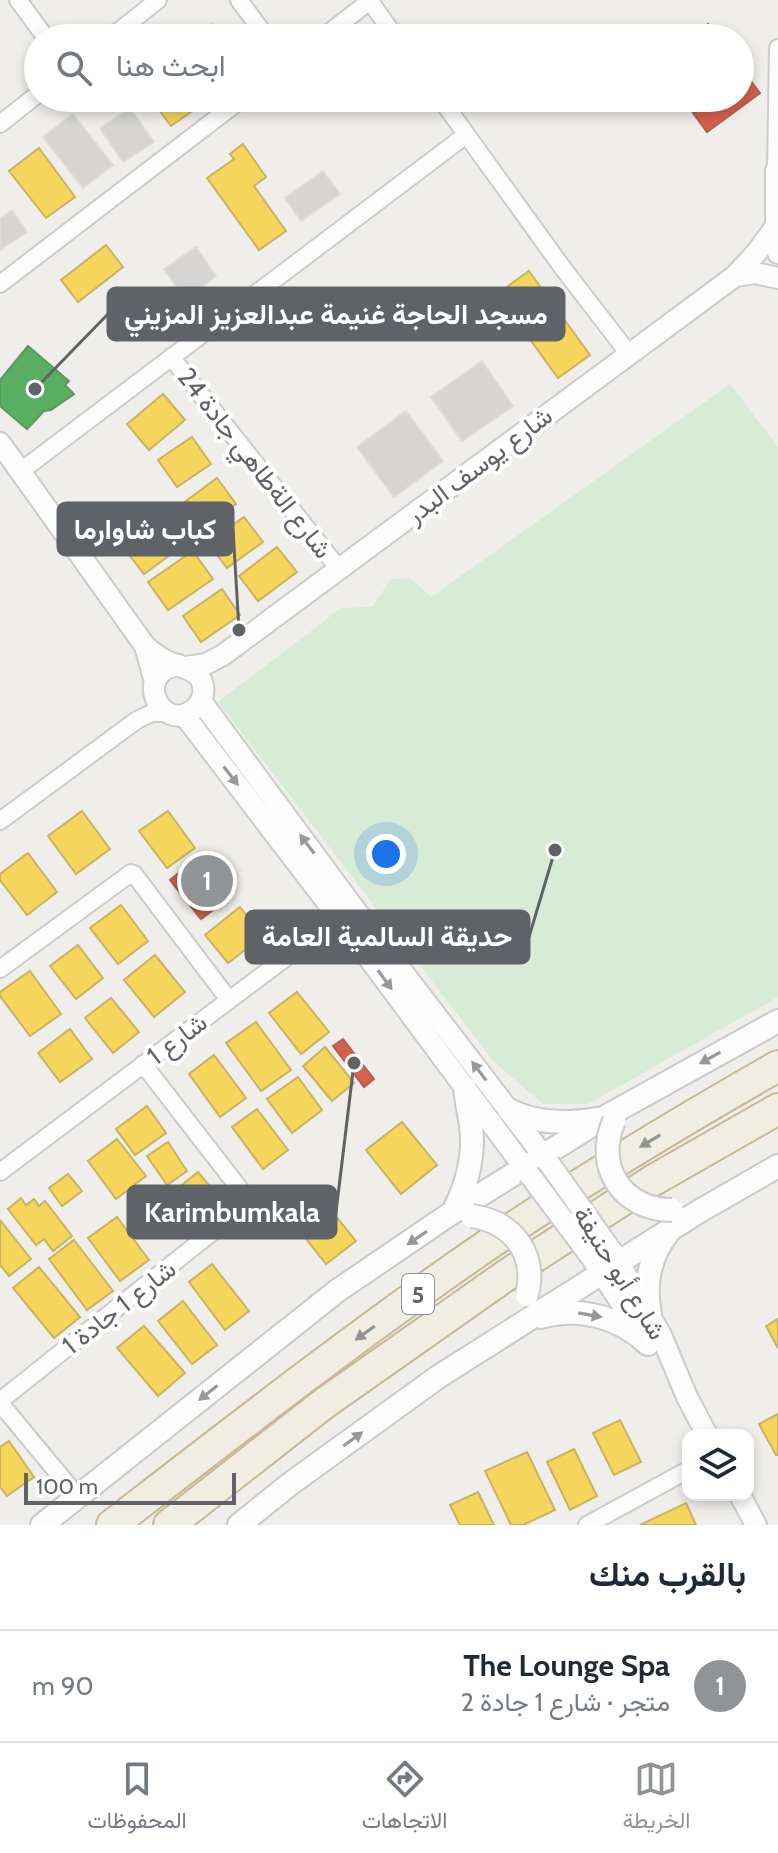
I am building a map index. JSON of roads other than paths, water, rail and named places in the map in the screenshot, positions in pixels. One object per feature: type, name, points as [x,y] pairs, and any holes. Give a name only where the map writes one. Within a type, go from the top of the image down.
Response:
[{"type":"highway","name":"5","points":[[116,1520],[471,1256],[618,1160],[778,1066]]},
{"type":"highway","name":"5","points":[[169,1525],[322,1405],[508,1274],[652,1181],[778,1109]]},
{"type":"main road","points":[[42,1525],[337,1291],[615,1114],[778,1021]]},
{"type":"main road","points":[[456,1216],[472,1152],[465,1088]]},
{"type":"main road","points":[[509,1110],[531,1118],[557,1122],[576,1122],[615,1114]]},
{"type":"main road","points":[[615,1114],[607,1149],[614,1178],[626,1194],[643,1205],[662,1210],[673,1219]]},
{"type":"main road","points":[[525,1323],[605,1259],[673,1219],[708,1206],[778,1166]]},
{"type":"main road","points":[[456,1216],[498,1224],[519,1242],[527,1259],[530,1277],[527,1295],[514,1321],[501,1336]]},
{"type":"main road","points":[[650,1314],[646,1292],[649,1270],[673,1219]]},
{"type":"main road","points":[[239,1525],[413,1395],[525,1323],[549,1315],[584,1313],[615,1321],[648,1344]]},
{"type":"street","points":[[18,0],[36,24]]},
{"type":"street","points":[[128,24],[158,0]]},
{"type":"street","points":[[239,0],[257,24]]},
{"type":"street","points":[[340,24],[370,1],[386,24]]},
{"type":"street","points":[[778,48],[778,253]]},
{"type":"street","points":[[0,124],[24,105]]},
{"type":"street","points":[[0,284],[225,112]]},
{"type":"street","points":[[450,112],[629,354]]},
{"type":"street","points":[[21,471],[466,135]]},
{"type":"street","name":"شارع يوسف البدر","points":[[183,666],[206,664],[223,655],[735,276],[776,226]]},
{"type":"street","points":[[735,276],[755,273],[778,278]]},
{"type":"street","name":"شارع الةطاهي جادة 24","points":[[171,357],[339,569]]},
{"type":"street","points":[[0,443],[145,646],[161,658],[183,666],[199,677],[202,697],[346,912]]},
{"type":"street","points":[[145,646],[157,704],[176,714],[346,912]]},
{"type":"street","name":"شارع يوسف البدر","points":[[202,697],[211,672],[223,655]]},
{"type":"street","points":[[137,720],[148,706],[154,686],[164,670],[183,666]]},
{"type":"street","points":[[0,821],[137,720],[152,713],[191,712],[202,697]]},
{"type":"street","points":[[0,969],[131,873],[229,1000]]},
{"type":"street","name":"شارع 1","points":[[0,1172],[346,912]]},
{"type":"street","name":"شارع أبو حنيفة","points":[[346,912],[465,1088],[526,1171],[650,1314],[704,1429]]},
{"type":"street","name":"شارع أبو حنيفة","points":[[346,912],[546,1159],[605,1259],[648,1344],[687,1397]]},
{"type":"street","name":"شارع 1 جادة 1","points":[[77,1496],[0,1402],[250,1202],[143,1064]]},
{"type":"street","points":[[587,1525],[608,1520],[682,1474]]},
{"type":"street","points":[[743,1501],[756,1525]]},
{"type":"place","name":"مسجد الحاجة غنيمة عبدالعزيز المزيني","points":[[35,389]]},
{"type":"place","name":"كباب شاوارما","points":[[239,630]]},
{"type":"place","name":"حديقة السالمية العامة","points":[[555,850]]},
{"type":"place","name":"The Lounge Spa","points":[[207,881]]},
{"type":"place","name":"Karimbumkala","points":[[354,1063]]}]
